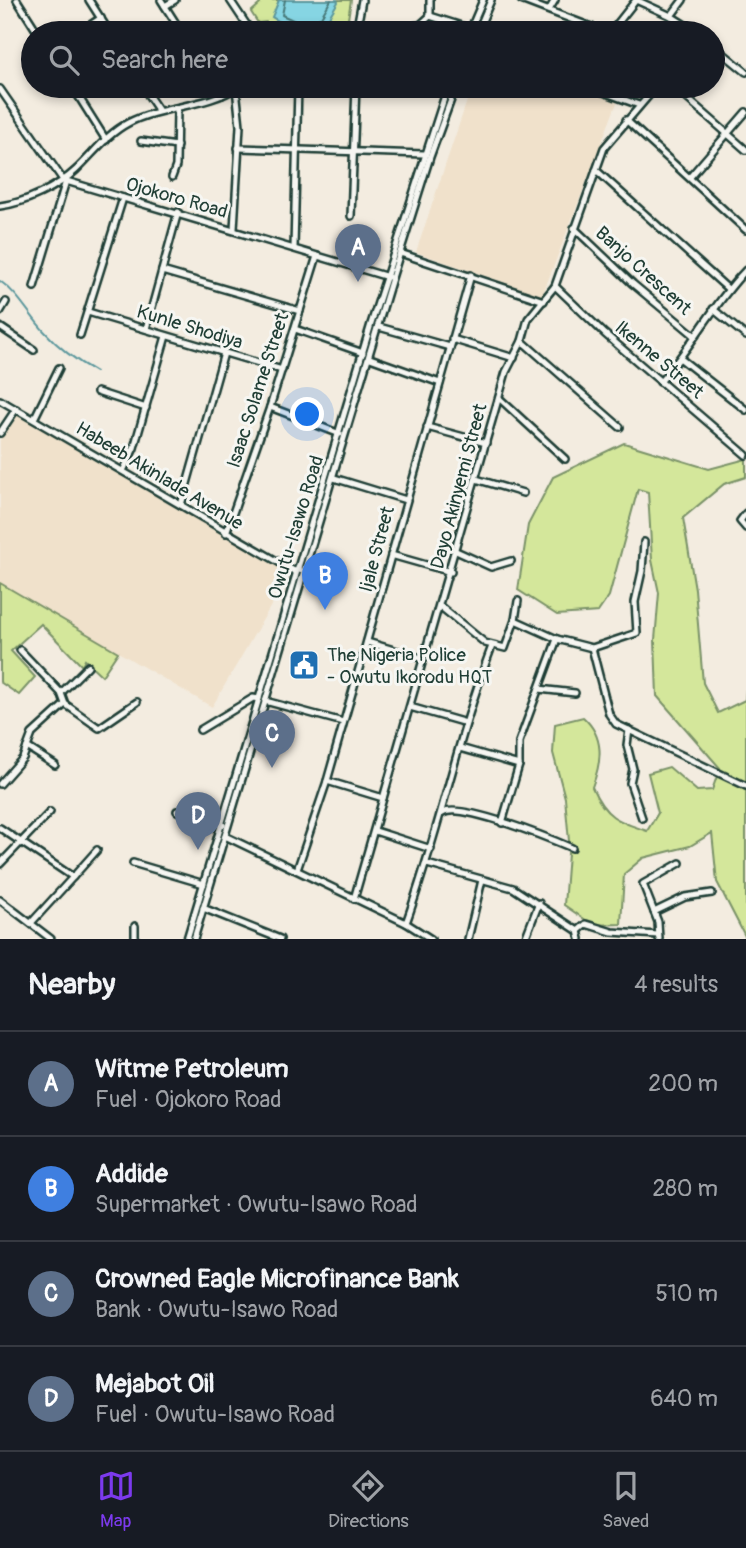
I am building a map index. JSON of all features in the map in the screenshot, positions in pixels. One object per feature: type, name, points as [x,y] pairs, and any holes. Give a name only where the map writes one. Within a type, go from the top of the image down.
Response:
[{"type":"street","points":[[89,0],[103,21]]},
{"type":"street","points":[[161,0],[174,21]]},
{"type":"street","points":[[165,6],[175,0]]},
{"type":"street","points":[[230,0],[244,21]]},
{"type":"street","points":[[358,21],[362,0]]},
{"type":"street","points":[[424,21],[430,16],[430,0]]},
{"type":"street","points":[[476,21],[483,0]]},
{"type":"street","points":[[479,21],[491,0]]},
{"type":"street","points":[[521,0],[578,21]]},
{"type":"street","points":[[549,10],[555,0]]},
{"type":"street","points":[[619,21],[636,0],[679,21]]},
{"type":"street","points":[[671,16],[683,0]]},
{"type":"street","points":[[19,1],[31,21]]},
{"type":"street","points":[[430,16],[443,21]]},
{"type":"street","points":[[96,21],[101,18]]},
{"type":"street","points":[[725,54],[746,72]]},
{"type":"street","points":[[0,89],[64,180]]},
{"type":"street","points":[[80,98],[106,140]]},
{"type":"street","points":[[150,98],[159,111]]},
{"type":"street","points":[[0,206],[16,204],[64,180],[128,123],[159,111],[212,98]]},
{"type":"street","points":[[234,229],[238,98]]},
{"type":"street","points":[[294,248],[297,98]]},
{"type":"street","points":[[351,216],[356,98]]},
{"type":"street","name":"Owutu-Isawo Road","points":[[194,939],[298,570],[424,154],[444,98]]},
{"type":"street","name":"Owutu-Isawo Road","points":[[187,939],[262,700],[307,570],[400,253],[452,98]]},
{"type":"street","points":[[620,98],[639,105]]},
{"type":"street","name":"Dayo Akinyemi Street","points":[[354,899],[441,607],[499,398],[528,319],[555,286],[604,148],[646,98]]},
{"type":"street","points":[[687,98],[746,150]]},
{"type":"street","points":[[173,177],[177,146],[177,108]]},
{"type":"street","points":[[690,177],[746,111]]},
{"type":"street","points":[[626,120],[746,230]]},
{"type":"street","points":[[141,141],[177,146]]},
{"type":"street","points":[[238,148],[424,154]]},
{"type":"street","points":[[596,170],[728,289]]},
{"type":"street","points":[[34,287],[64,180]]},
{"type":"street","name":"Ojokoro Road","points":[[64,180],[388,277]]},
{"type":"street","points":[[80,335],[124,198]]},
{"type":"street","points":[[146,329],[178,212]]},
{"type":"street","name":"Banjo Crescent","points":[[574,228],[633,284],[694,335]]},
{"type":"street","points":[[400,253],[544,301]]},
{"type":"street","name":"Isaac Solame Street","points":[[226,533],[270,407],[317,256]]},
{"type":"street","points":[[660,382],[681,359],[694,335],[728,289],[746,270]]},
{"type":"street","points":[[162,271],[300,312]]},
{"type":"street","name":"Ijale Street","points":[[297,870],[327,781],[471,275]]},
{"type":"street","name":"Ikenne Street","points":[[555,286],[660,382],[746,455]]},
{"type":"street","points":[[0,312],[6,302]]},
{"type":"street","points":[[713,309],[746,336]]},
{"type":"street","name":"Kunle Shodiya","points":[[88,312],[282,370]]},
{"type":"street","points":[[0,327],[34,350]]},
{"type":"street","points":[[379,327],[450,347]]},
{"type":"street","points":[[295,329],[363,353]]},
{"type":"street","points":[[123,471],[134,448],[166,335]]},
{"type":"street","points":[[452,339],[514,358]]},
{"type":"street","points":[[522,341],[620,427]]},
{"type":"street","points":[[181,505],[224,353]]},
{"type":"street","points":[[370,358],[440,383]]},
{"type":"street","points":[[681,359],[746,410]]},
{"type":"street","points":[[34,419],[60,368]]},
{"type":"street","points":[[97,392],[146,408]]},
{"type":"street","points":[[499,398],[565,459]]},
{"type":"street","name":"Habeeb Akinlade Avenue","points":[[0,400],[226,533],[298,570],[307,570]]},
{"type":"street","points":[[270,407],[340,434]]},
{"type":"street","points":[[0,433],[16,409]]},
{"type":"street","points":[[427,426],[486,443]]},
{"type":"street","points":[[334,478],[406,500]]},
{"type":"street","points":[[476,479],[523,493]]},
{"type":"street","points":[[746,513],[740,521],[746,528]]},
{"type":"street","points":[[515,620],[557,639],[592,648],[637,633],[635,602],[642,571],[643,542]]},
{"type":"street","points":[[456,551],[491,567],[511,561]]},
{"type":"street","points":[[391,555],[451,572]]},
{"type":"street","points":[[441,607],[492,646],[505,648],[515,620],[518,601]]},
{"type":"street","points":[[502,823],[519,765],[519,742],[557,639]]},
{"type":"street","points":[[367,642],[424,659]]},
{"type":"street","points":[[406,923],[443,813],[466,723],[492,646]]},
{"type":"street","points":[[592,648],[609,714],[616,724],[746,786]]},
{"type":"street","points":[[20,650],[61,693],[65,704],[101,728],[138,702]]},
{"type":"street","points":[[61,693],[88,667]]},
{"type":"street","points":[[539,689],[575,693]]},
{"type":"street","points":[[200,730],[253,698],[343,722]]},
{"type":"street","points":[[0,784],[17,766],[32,734],[65,704]]},
{"type":"street","points":[[410,706],[466,723]]},
{"type":"street","points":[[629,730],[627,745],[633,769],[631,787],[642,818]]},
{"type":"street","points":[[27,747],[55,765]]},
{"type":"street","points":[[460,748],[519,765]]},
{"type":"street","points":[[327,781],[383,798]]},
{"type":"street","points":[[443,813],[452,809],[502,823],[572,848]]},
{"type":"street","points":[[177,811],[223,825]]},
{"type":"street","points":[[0,864],[50,812]]},
{"type":"street","points":[[0,828],[73,877]]},
{"type":"street","points":[[375,831],[431,849]]},
{"type":"street","points":[[225,836],[406,923],[431,939]]},
{"type":"street","points":[[31,923],[97,850]]},
{"type":"street","points":[[133,863],[204,884]]},
{"type":"street","points":[[578,932],[586,924],[612,932],[658,937],[654,912],[643,882],[680,863]]},
{"type":"street","points":[[427,864],[513,888],[539,903],[578,932],[580,939]]},
{"type":"street","points":[[468,939],[482,880]]},
{"type":"street","points":[[654,912],[685,897],[712,893]]},
{"type":"street","points":[[0,900],[51,939]]},
{"type":"street","points":[[525,939],[539,903]]},
{"type":"street","points":[[203,908],[280,939]]},
{"type":"street","points":[[135,926],[135,939]]},
{"type":"shaded area","points":[[468,98],[618,100],[542,296],[416,252]]},
{"type":"shaded area","points":[[17,413],[290,573],[212,707],[0,583],[0,440]]},
{"type":"green space","points":[[258,0],[279,0],[273,17],[279,21],[257,21],[251,12],[260,4]]},
{"type":"green space","points":[[337,0],[351,0],[348,19],[319,21]]},
{"type":"green space","points":[[624,443],[709,469],[746,459],[746,477],[724,484],[683,518],[695,589],[703,683],[718,713],[745,700],[746,689],[746,938],[717,882],[712,833],[690,846],[643,858],[624,874],[621,924],[593,925],[564,905],[569,841],[565,798],[553,753],[555,724],[583,717],[590,725],[600,750],[592,787],[597,797],[613,816],[647,831],[658,813],[648,773],[669,767],[697,791],[712,790],[720,768],[657,696],[655,640],[659,593],[652,560],[648,492],[638,489],[609,596],[598,612],[557,615],[518,590],[528,525],[553,477]]},
{"type":"green space","points":[[0,583],[118,652],[102,676],[85,660],[82,666],[41,624],[11,651],[35,677],[19,695],[0,682]]},
{"type":"water","points":[[279,0],[338,2],[327,21],[279,21],[272,17]]},
{"type":"waterway","points":[[0,281],[13,292],[56,343],[96,372]]},
{"type":"place","name":"Witme Petroleum","points":[[358,282]]},
{"type":"place","name":"Addide","points":[[325,610]]},
{"type":"place","name":"The Nigeria Police - Owutu Ikorodu HQT","points":[[304,665]]},
{"type":"place","name":"Crowned Eagle Microfinance Bank","points":[[272,768]]},
{"type":"place","name":"Mejabot Oil","points":[[198,850]]}]
